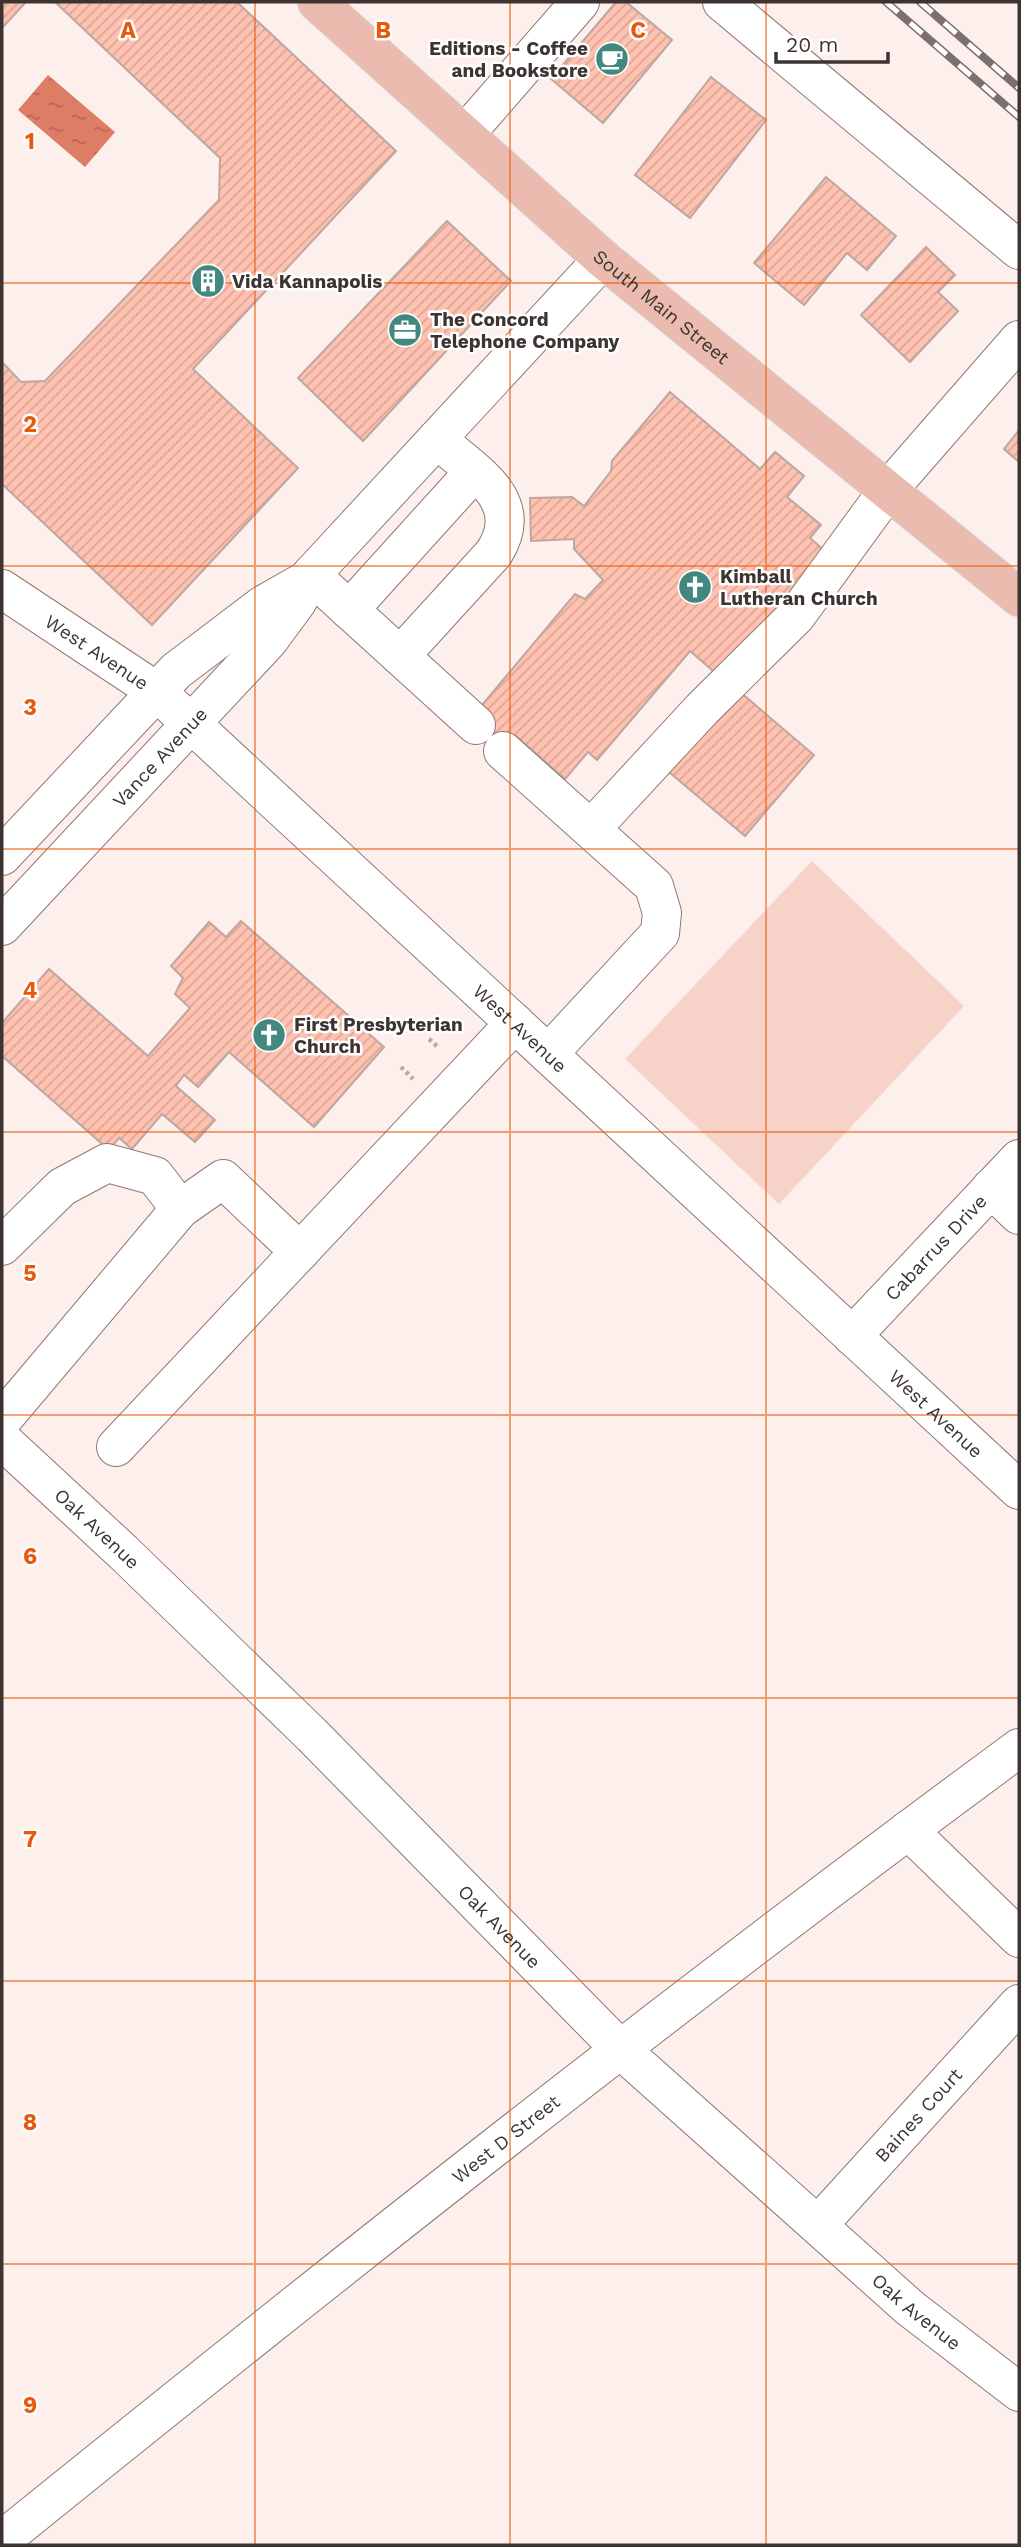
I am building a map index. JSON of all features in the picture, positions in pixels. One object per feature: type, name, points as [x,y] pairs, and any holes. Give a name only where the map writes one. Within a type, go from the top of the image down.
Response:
[{"type":"main road","name":"South Main Street","points":[[317,2],[466,133],[603,260],[1019,597]]},
{"type":"street","points":[[466,133],[580,2]]},
{"type":"street","points":[[722,2],[1019,250]]},
{"type":"street","name":"Vance Avenue","points":[[2,856],[156,691],[194,656],[263,605],[309,578],[603,260]]},
{"type":"street","points":[[591,829],[702,709],[796,616],[888,490],[1019,340]]},
{"type":"street","points":[[400,656],[494,553],[503,539],[506,516],[502,500],[437,439]]},
{"type":"street","points":[[349,610],[474,472]]},
{"type":"street","points":[[309,578],[349,610],[476,725]]},
{"type":"street","name":"Vance Avenue","points":[[2,926],[269,640],[297,603],[309,578]]},
{"type":"street","name":"West Avenue","points":[[2,590],[156,691],[1019,1490]]},
{"type":"street","points":[[503,751],[654,886],[662,913],[660,933],[548,1054]]},
{"type":"street","points":[[116,1447],[515,1023]]},
{"type":"street","name":"Cabarrus Drive","points":[[852,1336],[1019,1159]]},
{"type":"street","points":[[2,1246],[62,1187],[107,1163],[155,1176],[180,1209]]},
{"type":"street","points":[[2,1420],[180,1209],[223,1179],[300,1252]]},
{"type":"street","points":[[992,1188],[1019,1215]]},
{"type":"street","name":"Oak Avenue","points":[[2,1440],[124,1552],[312,1735],[620,2049],[920,2316],[1019,2392]]},
{"type":"street","name":"West D Street","points":[[2,2540],[267,2325],[620,2049],[908,1829],[1019,1748]]},
{"type":"street","points":[[908,1829],[1019,1938]]},
{"type":"street","name":"Baines Court","points":[[818,2225],[1019,2004]]},
{"type":"shaded area","points":[[812,861],[964,1006],[779,1204],[625,1059]]},
{"type":"water","points":[[48,75],[115,132],[85,167],[18,110]]},
{"type":"building","points":[[2,2],[26,2],[2,28]]},
{"type":"building","name":"Vida Kannapolis","points":[[55,2],[237,2],[396,151],[193,369],[298,468],[152,625],[2,484],[2,362],[21,382],[45,381],[219,200],[220,158]]},
{"type":"building","name":"Editions - Coffee and Bookstore","points":[[616,2],[626,2],[672,40],[603,123],[551,79]]},
{"type":"building","points":[[711,77],[766,120],[690,218],[635,175]]},
{"type":"building","points":[[826,177],[896,236],[867,270],[847,253],[804,305],[754,263]]},
{"type":"building","name":"The Concord Telephone Company","points":[[447,221],[511,281],[363,441],[298,378]]},
{"type":"building","points":[[926,247],[955,275],[938,292],[958,311],[910,362],[861,315]]},
{"type":"building","name":"Kimball Lutheran Church","points":[[670,392],[760,469],[775,452],[804,476],[787,497],[821,525],[810,538],[825,551],[719,676],[690,651],[597,760],[588,752],[565,779],[516,736],[500,755],[471,730],[482,705],[575,594],[585,599],[603,580],[574,549],[574,539],[531,541],[530,498],[572,497],[584,506],[611,471],[612,461]]},
{"type":"building","points":[[1019,430],[1019,462],[1004,449]]},
{"type":"building","points":[[733,686],[814,755],[745,836],[664,768]]},
{"type":"building","name":"First Presbyterian Church","points":[[241,921],[384,1047],[314,1127],[229,1052],[198,1087],[184,1075],[176,1086],[215,1120],[195,1142],[162,1114],[132,1149],[119,1138],[109,1150],[2,1056],[2,1023],[49,969],[148,1056],[190,1008],[175,994],[183,978],[171,966],[209,922],[226,937]]},
{"type":"railway","points":[[886,2],[1019,117]]},
{"type":"railway","points":[[920,2],[1019,88]]},
{"type":"place","name":"Editions - Coffee and Bookstore","points":[[612,59]]},
{"type":"place","name":"Vida Kannapolis","points":[[208,281]]},
{"type":"place","name":"The Concord Telephone Company","points":[[405,330]]},
{"type":"place","name":"Kimball Lutheran Church","points":[[695,587]]},
{"type":"place","name":"First Presbyterian Church","points":[[269,1035]]}]
